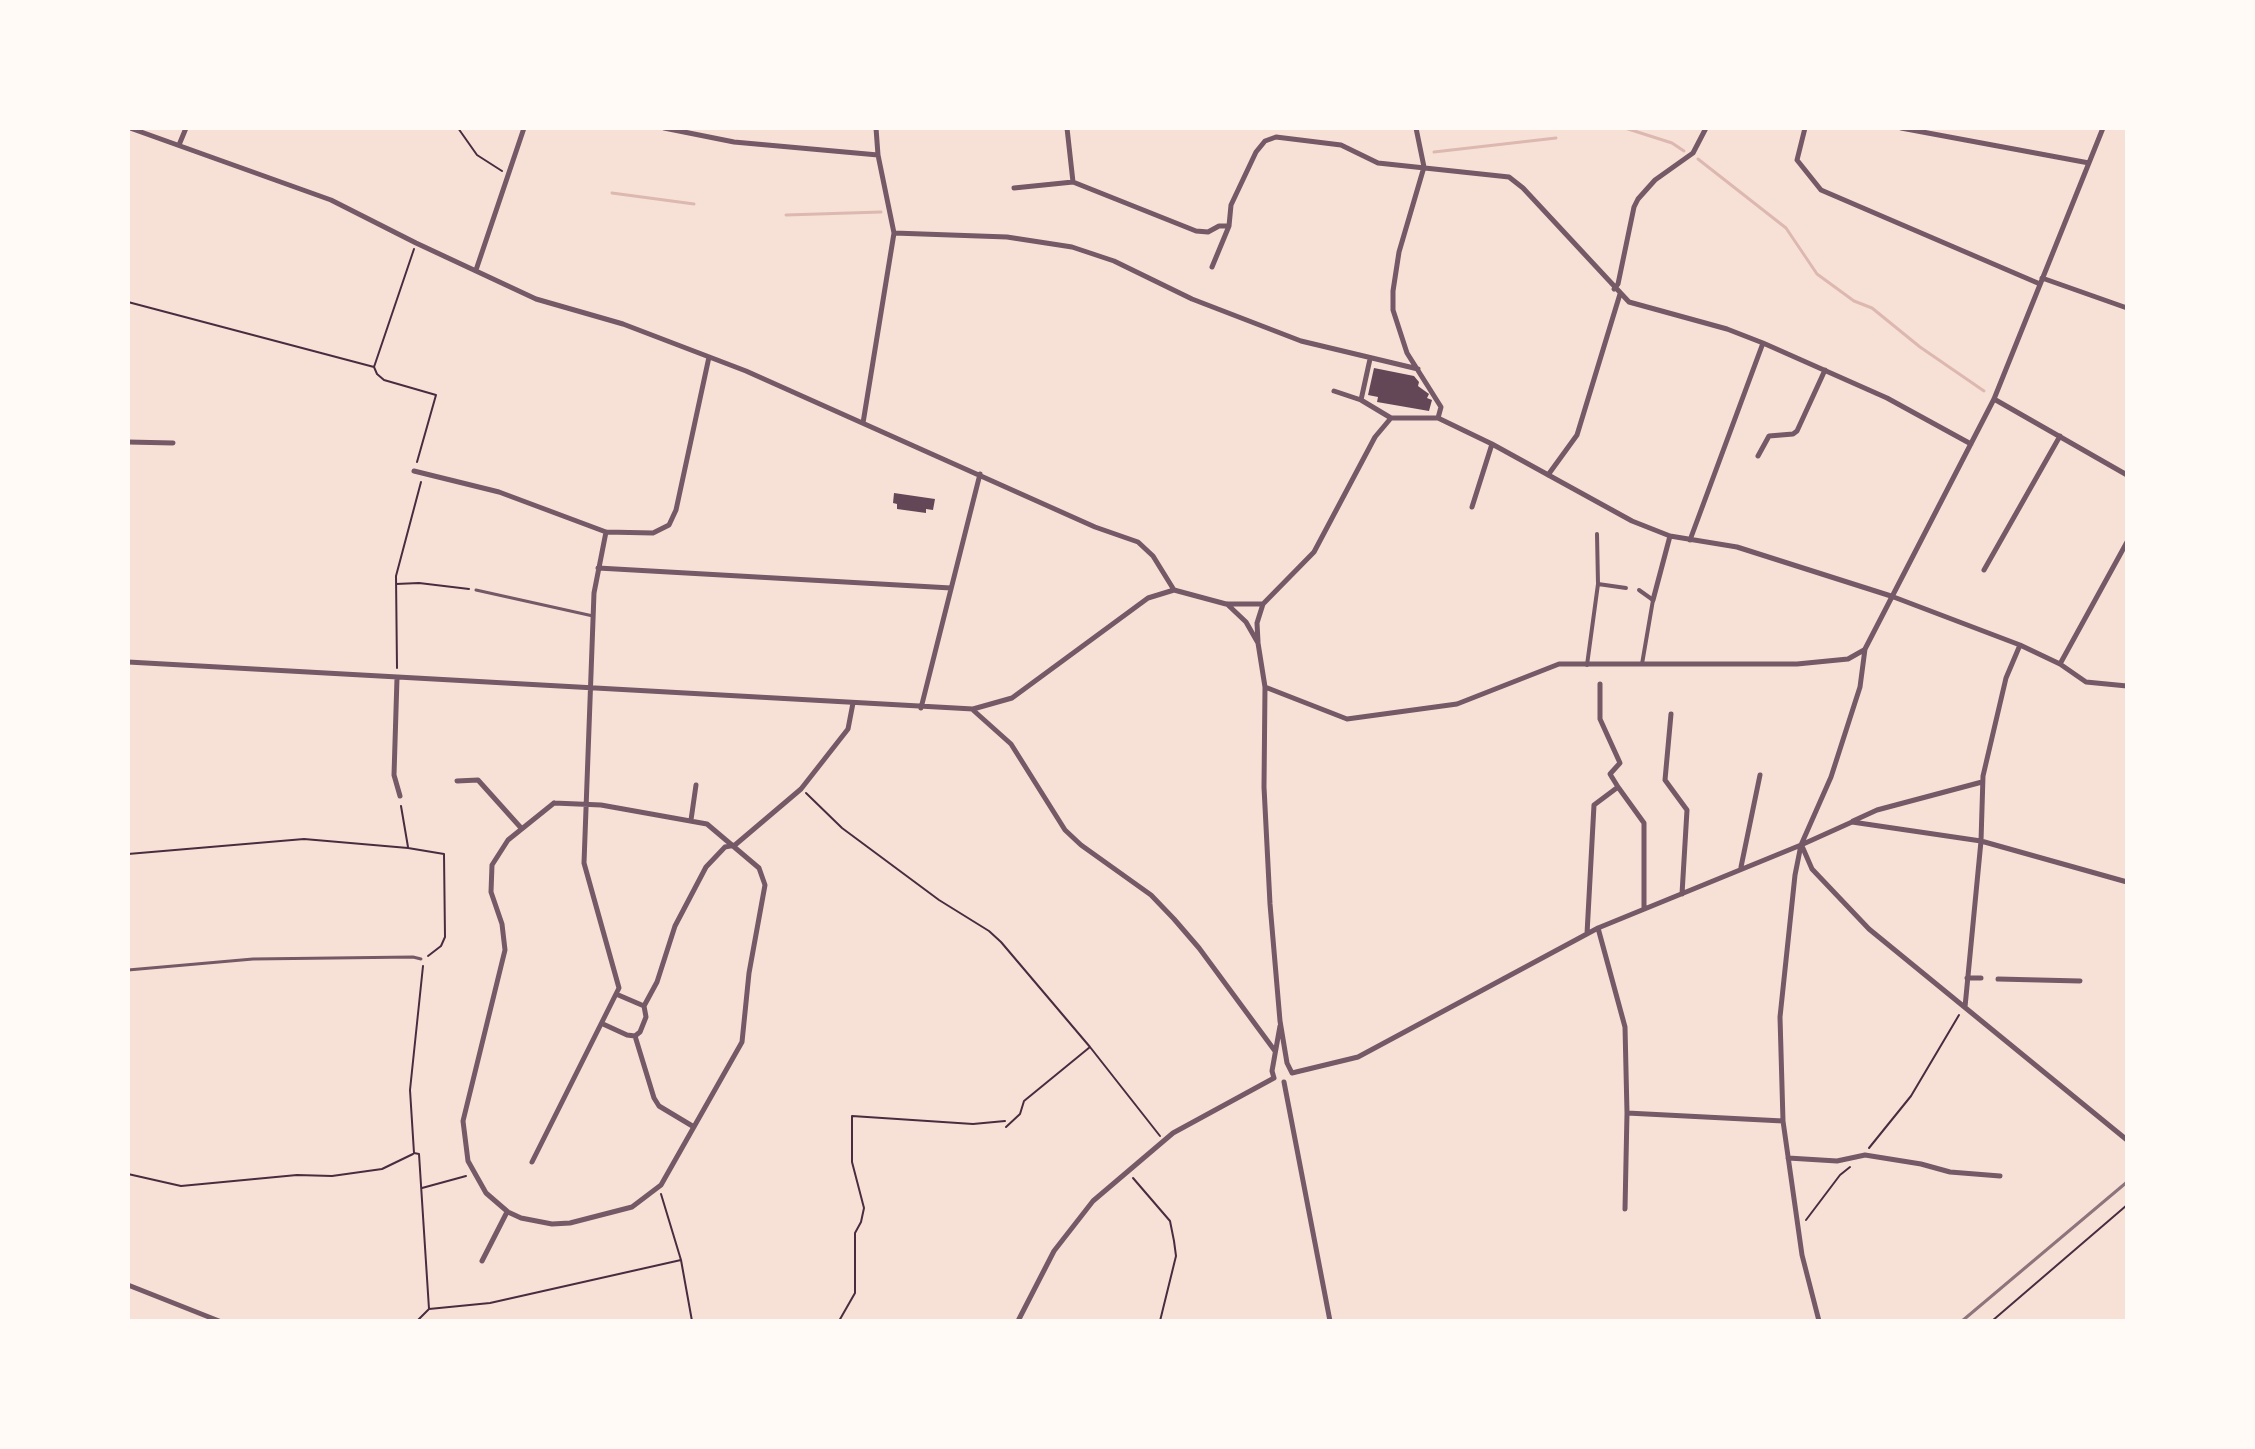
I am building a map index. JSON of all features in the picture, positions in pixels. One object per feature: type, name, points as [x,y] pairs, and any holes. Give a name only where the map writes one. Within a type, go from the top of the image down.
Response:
[{"type":"street","points":[[130,128],[331,200],[536,299],[623,324],[709,357],[1095,527],[1138,542],[1153,556],[1174,590]]},
{"type":"street","points":[[179,145],[186,128]]},
{"type":"street","points":[[476,270],[524,128]]},
{"type":"street","points":[[664,128],[734,142],[878,155]]},
{"type":"street","points":[[863,423],[894,233],[878,155],[876,128]]},
{"type":"street","points":[[1067,128],[1073,182]]},
{"type":"street","points":[[1416,128],[1424,167],[1399,252],[1393,310],[1407,353],[1441,407],[1438,418]]},
{"type":"street","points":[[1548,475],[1577,435],[1617,292],[1634,207],[1655,180],[1693,153],[1706,128]]},
{"type":"street","points":[[1805,128],[1797,160],[1821,190],[1965,254],[2127,308]]},
{"type":"street","points":[[1901,128],[2090,163]]},
{"type":"street","points":[[1819,1321],[1802,1255],[1783,1121],[1780,1017],[1801,845],[1831,777],[1860,687],[1865,649],[1994,399],[2103,128]]},
{"type":"street","points":[[1212,267],[1229,226],[1231,205],[1256,152],[1265,141],[1276,137],[1341,145],[1378,163],[1498,175],[1515,180],[1629,302],[1727,329],[1763,343],[1887,398],[1971,444]]},
{"type":"street","points":[[1014,188],[1073,182],[1196,231],[1208,232],[1219,226],[1229,226]]},
{"type":"street","points":[[894,233],[1007,237],[1072,247],[1114,261],[1192,299],[1301,341],[1418,369]]},
{"type":"street","points":[[1690,540],[1763,343]]},
{"type":"street","points":[[414,471],[499,492],[606,532],[653,533],[669,525],[676,510],[709,357]]},
{"type":"street","points":[[1361,400],[1370,359]]},
{"type":"street","points":[[1758,456],[1769,436],[1797,431],[1825,370]]},
{"type":"street","points":[[1334,391],[1361,400],[1391,418],[1438,418],[1632,521],[1670,536],[1737,547],[1891,596],[2020,645],[2060,664],[2086,682],[2127,686]]},
{"type":"street","points":[[1994,399],[2127,475]]},
{"type":"street","points":[[1274,1078],[1284,1082],[1290,1079],[1292,1073],[1287,1063],[1280,1021],[1270,904],[1264,787],[1265,687],[1257,623],[1263,604],[1314,552],[1375,437],[1391,418]]},
{"type":"street","points":[[1984,570],[2060,436]]},
{"type":"street","points":[[128,442],[173,443]]},
{"type":"street","points":[[1472,507],[1492,444]]},
{"type":"street","points":[[921,708],[980,474]]},
{"type":"street","points":[[532,1162],[619,988],[584,863],[594,593],[606,532]]},
{"type":"street","points":[[1587,665],[1598,584],[1597,534]]},
{"type":"street","points":[[1642,666],[1653,600],[1670,536]]},
{"type":"street","points":[[2060,664],[2127,542]]},
{"type":"street","points":[[598,568],[951,588]]},
{"type":"street","points":[[1598,584],[1626,588]]},
{"type":"street","points":[[128,662],[973,709],[1012,698],[1148,598],[1174,590],[1226,604],[1263,604]]},
{"type":"street","points":[[1639,590],[1653,600]]},
{"type":"street","points":[[1226,604],[1246,622],[1258,643]]},
{"type":"street","points":[[1965,1008],[1981,841],[1982,782],[1996,713],[2020,645]]},
{"type":"street","points":[[1265,687],[1347,719],[1457,704],[1559,664],[1797,664],[1848,659],[1865,649]]},
{"type":"street","points":[[397,678],[394,775],[400,796]]},
{"type":"street","points":[[1600,684],[1600,719],[1620,763],[1610,774],[1644,823],[1644,909]]},
{"type":"street","points":[[603,1024],[627,1035],[635,1036],[640,1032],[646,1017],[644,1006],[657,982],[675,926],[706,867],[725,847],[735,845],[801,789],[848,729],[853,703]]},
{"type":"street","points":[[973,709],[1011,744],[1065,830],[1151,895],[1183,929],[1275,1051]]},
{"type":"street","points":[[1671,714],[1665,780],[1687,810],[1682,894]]},
{"type":"street","points":[[1741,868],[1760,775]]},
{"type":"street","points":[[457,781],[478,780],[522,829]]},
{"type":"street","points":[[1292,1073],[1358,1057],[1598,928],[1801,845],[1877,810],[1982,782]]},
{"type":"street","points":[[691,821],[696,785]]},
{"type":"street","points":[[1587,934],[1594,805],[1618,787]]},
{"type":"street","points":[[554,803],[586,804],[691,821],[714,828],[759,868],[765,885],[749,973],[745,1031],[736,1054],[659,1187],[632,1207],[570,1223],[534,1223],[508,1212],[486,1193],[473,1174],[465,1148],[465,1108],[505,950],[502,924],[491,892],[491,873],[496,856],[508,840],[554,803]]},
{"type":"street","points":[[1852,822],[1981,841],[2127,882]]},
{"type":"street","points":[[1801,845],[1812,869],[1869,929],[2127,1140]]},
{"type":"street","points":[[1598,928],[1625,1027],[1625,1209]]},
{"type":"street","points":[[1967,978],[1981,978]]},
{"type":"street","points":[[1998,979],[2080,981]]},
{"type":"street","points":[[616,994],[644,1006]]},
{"type":"street","points":[[1274,1078],[1280,1021]]},
{"type":"street","points":[[635,1036],[659,1106],[694,1127]]},
{"type":"street","points":[[1273,1068],[1278,1063],[1287,1063]]},
{"type":"street","points":[[1018,1321],[1054,1251],[1093,1201],[1163,1140],[1274,1078]]},
{"type":"street","points":[[1284,1082],[1330,1321]]},
{"type":"street","points":[[1627,1113],[1783,1121]]},
{"type":"street","points":[[1788,1158],[1837,1161],[1865,1155],[1950,1172],[2000,1176]]},
{"type":"street","points":[[482,1261],[508,1212]]},
{"type":"street","points":[[128,1285],[219,1321]]},
{"type":"lane","points":[[476,590],[593,616]]},
{"type":"lane","points":[[128,970],[253,959],[421,959]]},
{"type":"path","points":[[458,128],[477,155],[507,174]]},
{"type":"path","points":[[414,471],[436,395],[384,380],[374,367],[416,243]]},
{"type":"path","points":[[128,302],[374,367]]},
{"type":"path","points":[[397,678],[395,584],[400,553],[423,473]]},
{"type":"path","points":[[395,584],[419,583],[476,590]]},
{"type":"path","points":[[801,789],[842,828],[939,900],[989,931],[1090,1047],[1163,1140]]},
{"type":"path","points":[[400,796],[408,848]]},
{"type":"path","points":[[128,854],[291,839],[408,848],[444,854],[445,937],[441,946],[421,959],[423,967],[410,1090],[414,1153],[409,1158],[382,1169],[332,1176],[297,1175],[181,1186],[128,1174]]},
{"type":"path","points":[[1798,1228],[1840,1175],[1865,1155],[1877,1135],[1911,1096],[1965,1008]]},
{"type":"path","points":[[1006,1127],[1020,1114],[1024,1101],[1090,1047]]},
{"type":"path","points":[[839,1321],[855,1293],[855,1233],[864,1208],[852,1162],[852,1116],[973,1124],[1005,1121]]},
{"type":"path","points":[[414,1153],[419,1154],[429,1309]]},
{"type":"path","points":[[1126,1170],[1170,1221],[1176,1256],[1160,1321]]},
{"type":"path","points":[[421,1188],[473,1174]]},
{"type":"path","points":[[659,1187],[681,1260],[692,1321]]},
{"type":"path","points":[[1992,1321],[2127,1205]]},
{"type":"path","points":[[417,1321],[429,1309],[490,1303],[681,1260]]},
{"type":"building","points":[[1374,368],[1414,376],[1419,382],[1418,386],[1429,394],[1427,398],[1432,400],[1429,411],[1377,402],[1378,397],[1368,395]]},
{"type":"building","points":[[894,493],[935,499],[933,510],[926,509],[926,513],[897,509],[897,504],[893,503]]},
{"type":"waterway","points":[[1625,128],[1672,143],[1684,151]]},
{"type":"waterway","points":[[1434,152],[1556,138]]},
{"type":"waterway","points":[[1698,159],[1786,228],[1817,274],[1854,301],[1872,308],[1920,347],[1984,391]]},
{"type":"waterway","points":[[612,193],[694,204]]},
{"type":"waterway","points":[[786,215],[881,212]]},
{"type":"railway","points":[[1962,1321],[2127,1182]]}]
